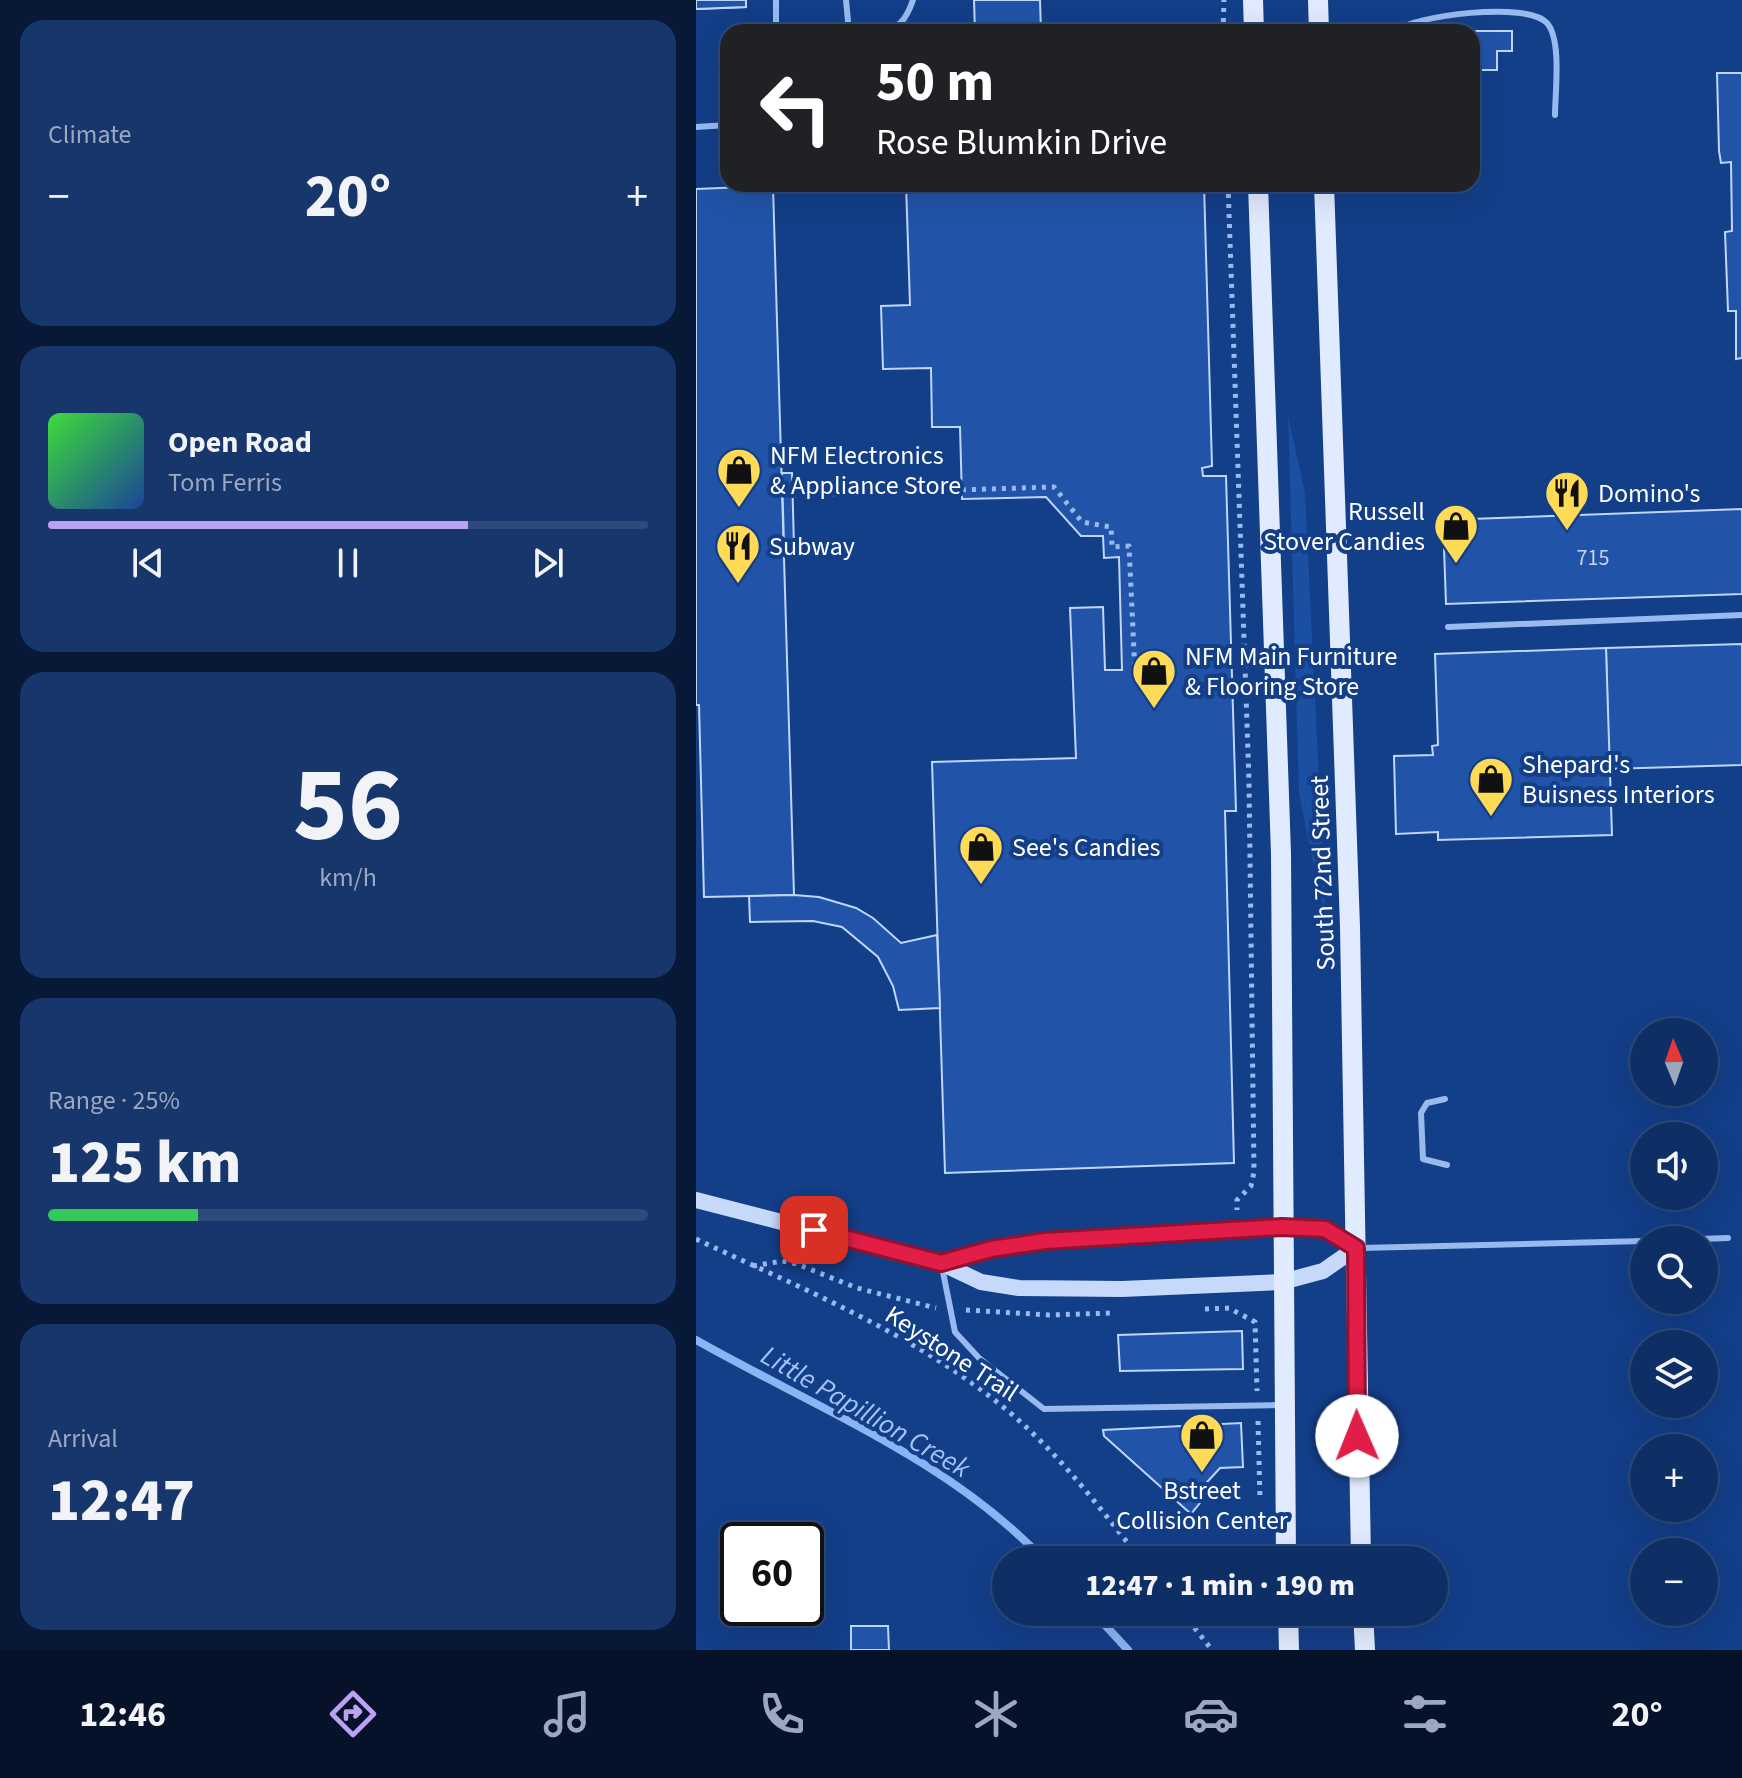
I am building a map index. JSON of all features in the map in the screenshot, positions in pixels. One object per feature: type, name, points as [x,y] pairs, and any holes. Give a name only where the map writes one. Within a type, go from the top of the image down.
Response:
[{"type":"main road","points":[[1253,0],[1254,24]]},
{"type":"main road","points":[[1318,0],[1319,24]]},
{"type":"main road","name":"South 72nd Street","points":[[1258,192],[1281,854],[1286,1546]]},
{"type":"main road","name":"South 72nd Street","points":[[1324,192],[1350,927],[1361,1546]]},
{"type":"main road","points":[[696,1200],[941,1263],[981,1282],[1019,1288],[1122,1289],[1282,1282],[1323,1271],[1356,1248],[1325,1229],[1282,1227],[1045,1241],[991,1249],[941,1263]]},
{"type":"main road","points":[[1288,1626],[1289,1650]]},
{"type":"main road","points":[[1364,1626],[1365,1650]]},
{"type":"lane","points":[[776,0],[776,24]]},
{"type":"lane","points":[[846,0],[848,24]]},
{"type":"lane","points":[[900,24],[906,18],[913,0]]},
{"type":"lane","points":[[1411,24],[1428,17],[1528,12],[1547,24],[1555,42],[1555,115]]},
{"type":"lane","points":[[696,127],[720,126]]},
{"type":"lane","points":[[1448,627],[1742,615]]},
{"type":"lane","points":[[1445,1099],[1427,1103],[1421,1113],[1423,1159],[1447,1165]]},
{"type":"lane","points":[[1718,1238],[1728,1238]]},
{"type":"lane","points":[[1356,1248],[1630,1241]]},
{"type":"lane","points":[[941,1263],[955,1332],[979,1358],[1044,1409],[1283,1405]]},
{"type":"path","points":[[1223,24],[1224,0]]},
{"type":"path","points":[[1228,192],[1249,781],[1254,1172],[1251,1186],[1237,1200],[1238,1230]]},
{"type":"path","points":[[792,495],[1054,487],[1082,522],[1111,527],[1112,547],[1129,546],[1135,673]]},
{"type":"path","name":"Keystone Trail","points":[[696,1239],[897,1335],[997,1401],[1078,1480],[1130,1546]]},
{"type":"path","points":[[1235,1310],[1236,1284]]},
{"type":"path","points":[[1248,1315],[1255,1322],[1260,1514]]},
{"type":"path","points":[[1193,1626],[1212,1650]]},
{"type":"shaded area","points":[[1288,416],[1305,492],[1326,924],[1299,795]]},
{"type":"building","points":[[696,0],[746,0],[746,7],[696,9]]},
{"type":"building","points":[[696,0],[746,0],[746,7],[696,9]]},
{"type":"building","points":[[974,0],[1040,0],[1041,24],[975,24]]},
{"type":"building","points":[[1480,31],[1512,31],[1512,51],[1497,51],[1497,70],[1480,70]]},
{"type":"building","points":[[1717,73],[1742,73],[1742,358],[1736,359],[1736,311],[1728,311],[1725,232],[1732,231],[1731,162],[1721,163],[1719,151]]},
{"type":"building","name":"NFM Electronics & Appliance Store","points":[[696,189],[773,192],[794,895],[704,897],[699,705],[696,705]]},
{"type":"building","name":"NFM Main Furniture & Flooring Store","points":[[906,192],[1204,192],[1212,466],[1202,468],[1203,476],[1226,476],[1236,811],[1225,811],[1234,1163],[945,1173],[932,762],[1076,758],[1070,608],[1103,607],[1105,670],[1122,670],[1119,557],[1104,558],[1103,536],[1081,536],[1046,497],[962,499],[960,427],[932,427],[931,368],[883,369],[881,306],[910,305]]},
{"type":"building","points":[[782,473],[792,473],[794,546],[784,546]]},
{"type":"building","points":[[1742,509],[1742,594],[1446,604],[1443,520]]},
{"type":"building","points":[[1742,644],[1742,765],[1609,769],[1606,648]]},
{"type":"building","points":[[1606,648],[1612,835],[1438,840],[1438,832],[1396,834],[1394,756],[1433,755],[1432,746],[1438,745],[1435,654]]},
{"type":"building","points":[[749,896],[819,897],[856,908],[873,918],[901,943],[937,935],[940,1008],[899,1010],[893,986],[878,957],[842,927],[813,921],[750,922]]},
{"type":"building","points":[[1242,1331],[1243,1369],[1120,1371],[1118,1335]]},
{"type":"building","points":[[1241,1423],[1243,1467],[1220,1468],[1197,1493],[1203,1499],[1191,1514],[1104,1436],[1103,1430]]},
{"type":"building","points":[[851,1626],[888,1626],[889,1650],[851,1650]]},
{"type":"waterway","name":"Little Papillion Creek","points":[[696,1340],[924,1464],[967,1493],[1029,1546]]},
{"type":"waterway","name":"Little Papillion Creek","points":[[1106,1626],[1128,1650]]},
{"type":"place","name":"NFM Electronics & Appliance Store","points":[[739,509]]},
{"type":"place","name":"Domino's","points":[[1567,532]]},
{"type":"place","name":"Russell Stover Candies","points":[[1456,565]]},
{"type":"place","name":"Subway","points":[[738,585]]},
{"type":"place","name":"NFM Main Furniture & Flooring Store","points":[[1154,710]]},
{"type":"place","name":"Shepard's Buisness Interiors","points":[[1491,818]]},
{"type":"place","name":"See's Candies","points":[[981,886]]},
{"type":"place","name":"Bstreet Collision Center","points":[[1202,1474]]},
{"type":"route","points":[[814,1230],[941,1263],[991,1249],[1045,1241],[1282,1227],[1325,1229],[1356,1248],[1357,1436]]}]
